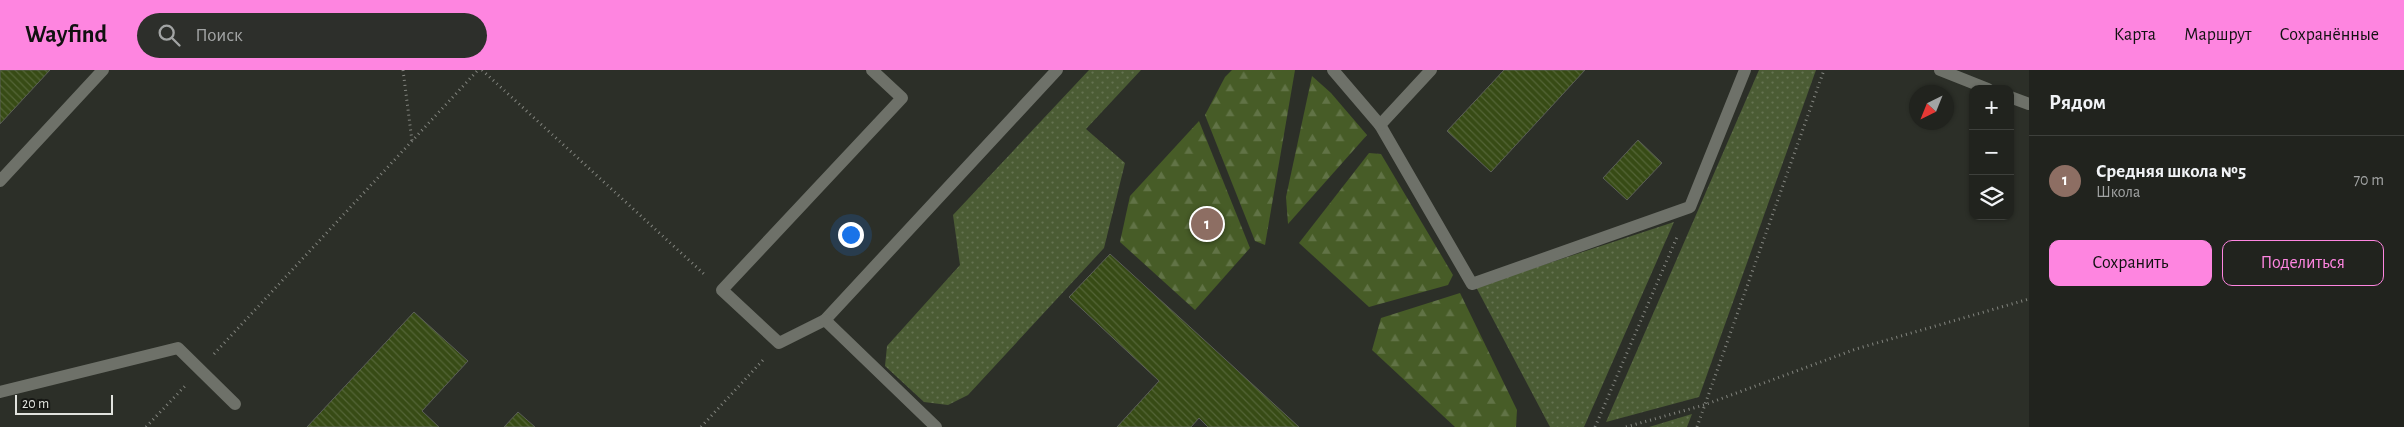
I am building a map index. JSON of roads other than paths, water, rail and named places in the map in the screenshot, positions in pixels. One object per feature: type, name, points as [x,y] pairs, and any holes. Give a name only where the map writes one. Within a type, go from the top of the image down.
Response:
[{"type":"lane","points":[[0,181],[103,70]]},
{"type":"lane","points":[[872,70],[902,98],[722,290],[779,343],[824,320],[1057,70]]},
{"type":"lane","points":[[1333,70],[1380,125],[1472,284],[1690,207],[1745,70]]},
{"type":"lane","points":[[1380,125],[1431,70]]},
{"type":"lane","points":[[1940,70],[1978,85]]},
{"type":"lane","points":[[2014,98],[2029,104]]},
{"type":"lane","points":[[824,320],[936,427]]},
{"type":"lane","points":[[0,392],[178,348],[235,404]]},
{"type":"place","name":"Средняя школа №5","points":[[1207,224]]}]
